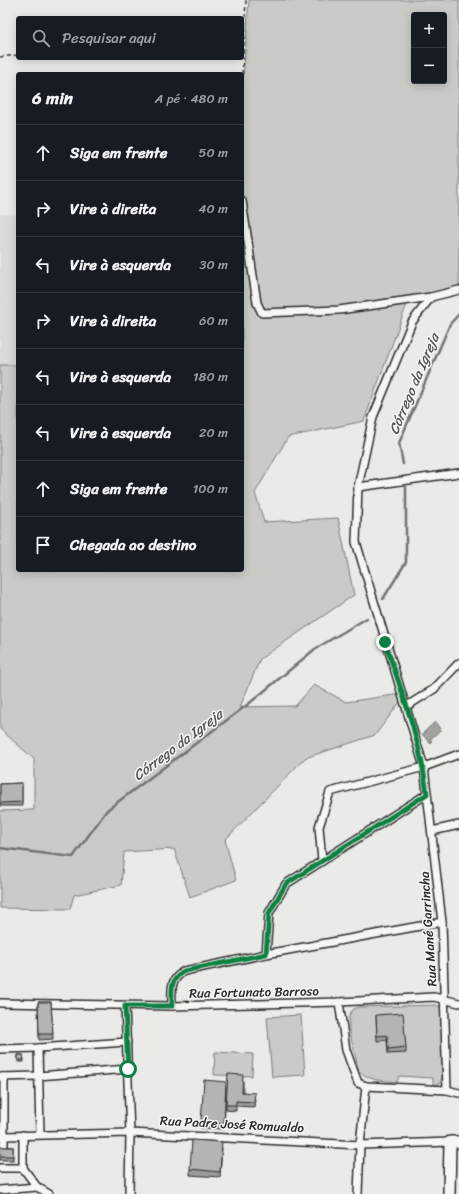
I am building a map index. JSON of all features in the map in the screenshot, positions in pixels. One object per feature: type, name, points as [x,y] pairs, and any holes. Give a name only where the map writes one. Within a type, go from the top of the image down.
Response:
[{"type":"main road","points":[[449,1194],[454,1142]]},
{"type":"street","points":[[244,215],[257,303],[262,313],[340,310],[431,297],[459,290]]},
{"type":"street","name":"Rua Mané Garrincha","points":[[431,297],[412,322],[373,416],[358,487],[356,542],[385,642],[407,706],[424,767],[442,922],[447,1090]]},
{"type":"street","points":[[358,487],[459,472]]},
{"type":"street","points":[[407,706],[434,689],[459,663]]},
{"type":"street","points":[[322,861],[318,827],[330,792],[424,767],[459,754]]},
{"type":"street","points":[[266,954],[269,913],[286,884],[427,794]]},
{"type":"street","points":[[432,831],[459,825]]},
{"type":"street","points":[[172,1006],[172,985],[175,977],[184,971],[266,954],[442,922]]},
{"type":"street","name":"Rua Fortunato Barroso","points":[[0,1003],[172,1006],[338,1002],[434,997],[459,1003]]},
{"type":"street","points":[[338,1002],[346,1050],[358,1083],[366,1086],[447,1090],[459,1092]]},
{"type":"street","points":[[125,1006],[130,1133],[129,1194]]},
{"type":"street","points":[[0,1049],[127,1042]]},
{"type":"street","points":[[38,1048],[40,1134]]},
{"type":"street","points":[[2,1147],[4,1136],[2,1077],[38,1076],[128,1069]]},
{"type":"street","points":[[358,1194],[360,1145],[366,1086]]},
{"type":"street","name":"Rua Padre José Romualdo","points":[[4,1136],[130,1133],[360,1145],[454,1142]]},
{"type":"street","points":[[23,1135],[23,1168],[38,1187],[49,1194]]},
{"type":"street","points":[[0,1168],[23,1168]]},
{"type":"street","points":[[0,1190],[38,1187]]},
{"type":"path","points":[[244,16],[246,0]]},
{"type":"path","points":[[0,57],[16,55]]},
{"type":"path","points":[[242,60],[242,72]]},
{"type":"shaded area","points":[[249,0],[459,0],[459,288],[408,301],[364,421],[288,437],[255,493],[264,522],[338,518],[354,595],[260,659],[240,707],[295,706],[314,685],[346,702],[407,693],[375,735],[305,758],[225,840],[236,880],[190,897],[174,849],[124,852],[121,885],[74,895],[70,909],[0,908],[0,811],[34,810],[34,759],[0,729],[0,365],[16,365],[16,572],[244,572],[244,72]]},
{"type":"shaded area","points":[[0,214],[16,215],[16,365],[0,365]]},
{"type":"shaded area","points":[[435,722],[441,730],[430,739],[432,741],[430,743],[422,734]]},
{"type":"shaded area","points":[[436,1005],[442,1008],[443,1013],[442,1078],[440,1083],[433,1085],[433,1078],[399,1076],[397,1082],[376,1080],[366,1076],[358,1069],[349,1029],[349,1017],[352,1010],[359,1007]]},
{"type":"shaded area","points":[[301,1015],[305,1075],[272,1077],[267,1017]]},
{"type":"shaded area","points":[[215,1052],[253,1054],[252,1076],[214,1075]]},
{"type":"building","points":[[22,783],[22,802],[0,803],[0,784]]},
{"type":"building","points":[[38,1002],[51,1002],[53,1034],[39,1034]]},
{"type":"building","points":[[403,1013],[406,1047],[388,1049],[387,1035],[377,1036],[376,1015]]},
{"type":"building","points":[[18,1055],[23,1055],[24,1060],[18,1060]]},
{"type":"building","points":[[228,1074],[243,1075],[242,1092],[255,1093],[254,1102],[236,1101],[236,1105],[226,1105]]},
{"type":"building","points":[[204,1080],[226,1082],[224,1124],[201,1122]]},
{"type":"building","points":[[192,1140],[222,1142],[220,1172],[190,1169]]},
{"type":"building","points":[[0,1147],[13,1147],[13,1156],[0,1156]]},
{"type":"waterway","name":"Córrego da Igreja","points":[[403,464],[399,443],[450,324],[459,314]]},
{"type":"waterway","name":"Córrego da Igreja","points":[[383,599],[406,562],[406,487]]},
{"type":"waterway","name":"Córrego da Igreja","points":[[0,848],[73,857],[107,810],[251,702],[315,649],[367,618]]},
{"type":"route","points":[[128,1069],[125,1006],[172,1006],[172,985],[175,977],[184,971],[266,954],[269,913],[286,884],[427,794],[424,767],[407,706],[385,642]]}]
